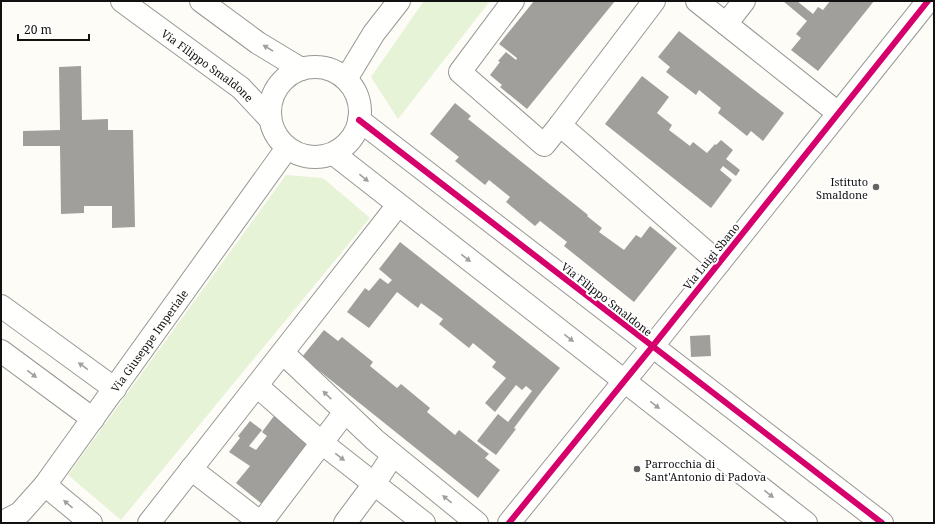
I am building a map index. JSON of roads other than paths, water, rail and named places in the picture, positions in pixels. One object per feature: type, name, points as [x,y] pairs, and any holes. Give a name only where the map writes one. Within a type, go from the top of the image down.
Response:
[{"type":"street","name":"Via Filippo Smaldone","points":[[122,1],[241,88],[270,119]]},
{"type":"street","points":[[201,1],[258,42],[301,69]]},
{"type":"street","points":[[346,79],[374,33],[399,1]]},
{"type":"street","points":[[513,1],[460,72],[544,145],[654,1]]},
{"type":"street","points":[[697,1],[838,113]]},
{"type":"street","points":[[726,24],[744,1]]},
{"type":"street","name":"Via Luigi Sbano","points":[[509,523],[625,381],[928,1]]},
{"type":"street","points":[[318,67],[330,69],[346,79],[354,91],[360,106],[360,120],[354,134],[347,144],[334,154],[320,157],[299,155],[287,148],[276,136],[270,119],[270,102],[277,87],[290,74],[301,69],[318,67]]},
{"type":"street","name":"Via Filippo Smaldone","points":[[360,120],[652,347],[882,523]]},
{"type":"street","points":[[560,125],[719,262]]},
{"type":"street","name":"Via Giuseppe Imperiale","points":[[17,520],[45,485],[93,419],[287,148]]},
{"type":"street","points":[[334,154],[806,523]]},
{"type":"street","points":[[149,523],[398,205]]},
{"type":"street","points":[[1,306],[114,389]]},
{"type":"street","points":[[1,351],[93,419]]},
{"type":"street","points":[[283,353],[375,440],[477,523]]},
{"type":"street","points":[[257,386],[322,443],[424,523]]},
{"type":"street","points":[[191,469],[261,523],[345,412]]},
{"type":"street","points":[[344,523],[374,484],[393,455]]},
{"type":"street","points":[[45,485],[90,523]]},
{"type":"place","name":"Istituto Smaldone","points":[[876,187]]},
{"type":"place","name":"Parrocchia di Sant'Antonio di Padova","points":[[637,469]]}]
